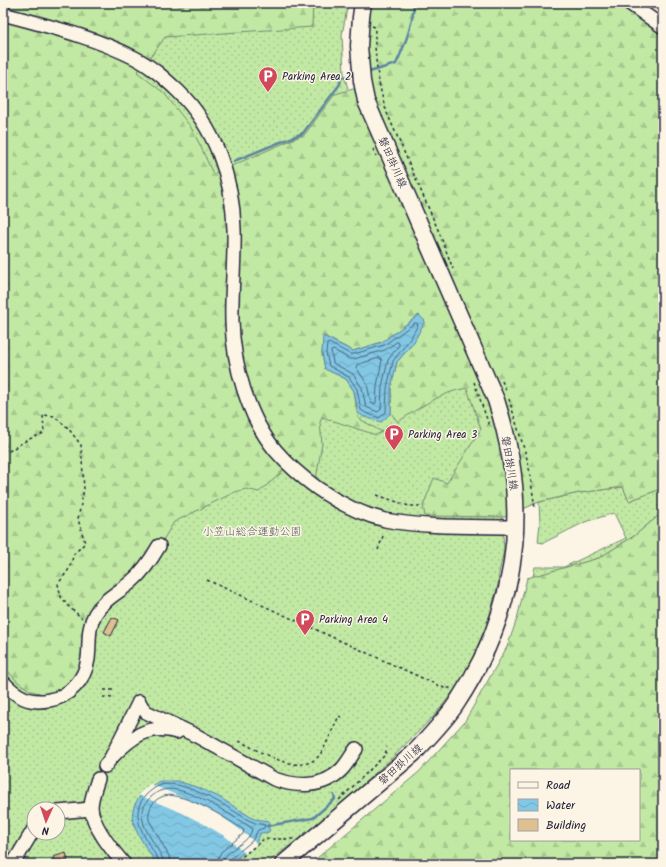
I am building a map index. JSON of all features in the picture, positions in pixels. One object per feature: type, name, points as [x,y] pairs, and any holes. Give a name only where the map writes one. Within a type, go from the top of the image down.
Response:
[{"type":"main road","name":"磐田掛川線","points":[[283,864],[413,754],[456,704],[479,666],[489,645],[504,602],[514,548],[516,505],[513,476],[502,420],[496,400],[366,100],[360,66],[359,46],[360,22],[363,3]]},
{"type":"street","points":[[629,3],[663,27]]},
{"type":"street","points":[[3,14],[110,46],[136,59],[160,75],[180,93],[196,112],[213,138],[226,174],[231,194],[234,228],[232,322],[237,366],[252,411],[262,431],[275,450],[292,468],[325,494],[361,512],[386,520],[423,524],[516,526]]},
{"type":"street","points":[[3,682],[16,694],[32,701],[46,701],[55,699],[68,692],[79,680],[86,667],[88,634],[94,615],[101,605],[142,572],[151,560],[158,546]]},
{"type":"street","points":[[211,744],[170,730],[158,729],[145,732],[132,738],[108,762],[140,702],[146,712],[197,736],[230,753],[274,779],[285,783],[296,785],[321,782],[333,776],[342,769],[356,749]]},
{"type":"street","points":[[98,778],[93,792],[91,809],[95,824],[124,864]]},
{"type":"street","points":[[66,811],[91,809]]},
{"type":"street","points":[[13,864],[27,841]]},
{"type":"path","points":[[360,22],[375,27],[376,57],[382,97],[387,113],[439,232],[456,275]]},
{"type":"path","points":[[501,380],[507,392]]},
{"type":"path","points":[[509,399],[528,462],[535,508]]},
{"type":"path","points":[[3,450],[9,451],[27,440],[44,433],[43,415],[54,416],[68,428],[81,445],[84,489],[78,520],[85,543],[74,554],[69,569],[58,584],[61,597],[69,607],[90,626]]},
{"type":"path","points":[[377,495],[409,506],[423,506]]},
{"type":"path","points":[[378,550],[383,536]]},
{"type":"path","points":[[208,580],[444,688]]},
{"type":"path","points":[[104,690],[113,690]]},
{"type":"path","points":[[104,697],[113,698]]},
{"type":"path","points":[[239,741],[287,763],[304,764],[314,760],[321,753],[339,716],[341,718]]},
{"type":"path","points":[[335,804],[385,755],[386,747]]},
{"type":"path","points":[[233,864],[264,839],[297,839]]},
{"type":"shaded area","points":[[640,3],[663,3],[663,19]]},
{"type":"green space","name":"小笠山総合運動公園","points":[[3,3],[348,3],[342,35],[344,73],[355,117],[489,440],[501,498],[504,550],[498,585],[487,624],[464,677],[436,714],[391,759],[325,818],[266,864],[3,864]]},
{"type":"green space","points":[[3,3],[313,3],[312,27],[165,37],[153,54],[137,72],[164,93],[190,126],[213,174],[305,134],[335,94],[368,85],[366,24],[371,3],[629,3],[663,27],[663,488],[629,501],[623,487],[579,493],[539,502],[505,517],[425,516],[423,506],[434,478],[447,483],[481,429],[467,388],[439,397],[398,422],[391,413],[391,388],[397,362],[414,342],[419,315],[382,342],[353,351],[324,336],[322,353],[325,369],[346,379],[354,391],[358,418],[382,432],[376,435],[322,417],[320,422],[322,444],[316,479],[292,458],[280,474],[259,492],[246,489],[235,492],[174,522],[160,545],[96,608],[86,664],[74,681],[54,693],[43,694],[31,691],[18,682],[3,666]]},
{"type":"green space","points":[[623,487],[629,501],[663,488],[663,512],[634,536],[599,558],[533,577],[535,567],[564,567],[626,538],[614,513],[585,522],[543,543],[538,542],[540,523],[539,502],[579,493]]},
{"type":"green space","points":[[663,512],[663,864],[310,864],[419,772],[465,721],[507,647],[517,619],[527,578],[599,558],[634,536]]},
{"type":"water","points":[[419,315],[425,321],[414,342],[397,362],[391,388],[391,413],[381,422],[364,417],[358,413],[354,391],[346,379],[325,369],[322,353],[323,336],[353,351],[382,342]]},
{"type":"water","points":[[160,781],[178,781],[219,797],[254,819],[269,821],[269,832],[261,833],[255,844],[230,864],[156,864],[139,835],[132,818],[138,798],[148,788]]},
{"type":"pier","points":[[150,784],[216,813],[238,828],[257,844],[246,854],[226,837],[204,824],[178,811],[138,795]]},
{"type":"building","points":[[112,617],[119,620],[111,636],[104,632]]},
{"type":"building","points":[[66,853],[68,860],[55,863],[53,857]]},
{"type":"waterway","points":[[366,73],[396,64],[408,35],[414,3]]},
{"type":"waterway","points":[[234,161],[303,133],[340,84],[341,78],[356,75]]},
{"type":"waterway","points":[[267,826],[313,818],[335,799],[334,795]]},
{"type":"place","name":"Parking Area 2","points":[[268,93]]},
{"type":"place","name":"Parking Area 3","points":[[394,451]]},
{"type":"place","name":"Parking Area 4","points":[[305,636]]}]
